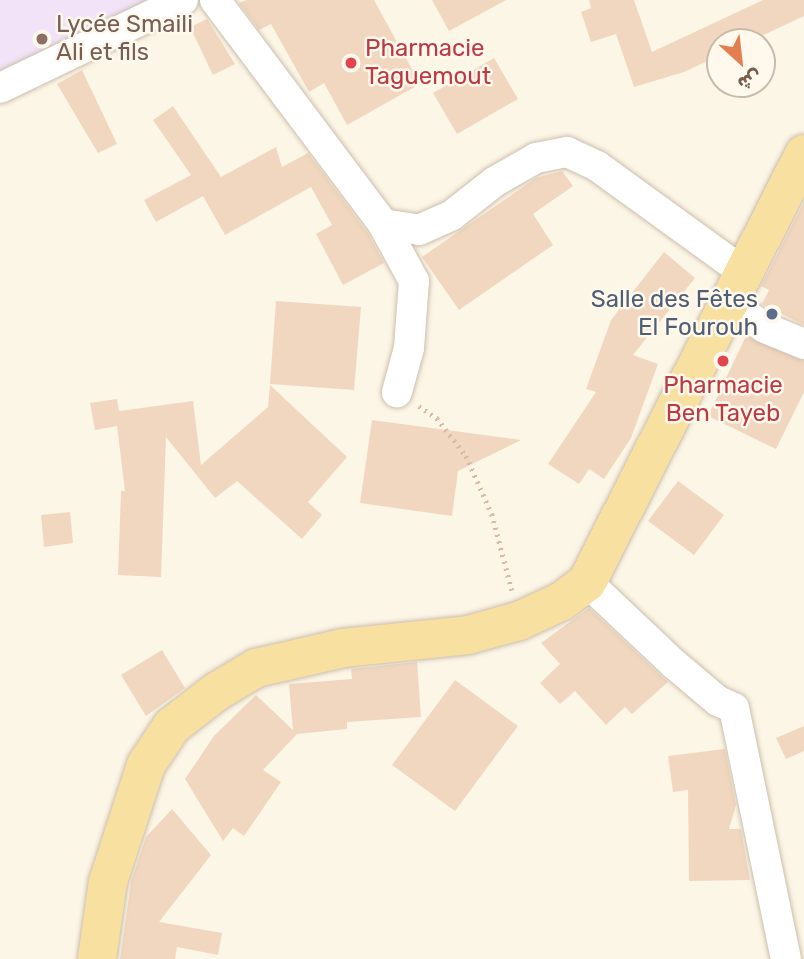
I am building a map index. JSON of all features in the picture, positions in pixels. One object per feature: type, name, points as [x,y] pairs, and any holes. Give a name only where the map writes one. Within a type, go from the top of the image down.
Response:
[{"type":"main road","points":[[97,959],[108,882],[146,765],[172,726],[256,668],[343,648],[468,635],[519,621],[562,601],[587,582],[804,154]]},
{"type":"street","points":[[0,88],[183,0]]},
{"type":"street","points":[[215,0],[383,224],[414,282],[409,348],[397,392]]},
{"type":"street","points":[[383,224],[419,230],[451,216],[494,182],[536,158],[566,152],[597,166],[737,288],[765,328],[804,344]]},
{"type":"street","points":[[587,582],[674,664],[718,701],[734,708],[786,959]]},
{"type":"path","points":[[397,392],[437,418],[466,456],[492,514],[519,621]]},
{"type":"shaded area","name":"Lycée Smaili Ali et fils","points":[[0,0],[170,0],[0,78]]},
{"type":"building","name":"Pharmacie Taguemout","points":[[246,0],[374,0],[420,84],[347,125],[324,83],[309,92],[271,24],[259,30],[239,3]]},
{"type":"building","name":"Pharmacie Taguemout","points":[[432,0],[506,0],[449,31]]},
{"type":"building","points":[[589,0],[634,0],[652,52],[763,0],[804,0],[804,16],[776,29],[706,28],[706,62],[684,72],[634,87],[616,34],[591,42],[581,12],[591,8]]},
{"type":"building","points":[[207,19],[235,64],[213,75],[190,27]]},
{"type":"building","points":[[494,58],[518,99],[457,134],[433,93]]},
{"type":"building","points":[[82,70],[117,144],[98,153],[57,84]]},
{"type":"building","points":[[173,106],[221,177],[276,147],[282,167],[308,153],[368,233],[384,263],[343,285],[316,234],[332,225],[311,187],[225,235],[203,196],[156,222],[144,200],[191,175],[153,120]]},
{"type":"building","points":[[562,171],[573,186],[533,214],[553,245],[459,310],[422,257],[536,178]]},
{"type":"building","points":[[804,202],[804,325],[762,304],[769,290],[761,286]]},
{"type":"building","points":[[664,252],[695,278],[633,355],[658,364],[631,438],[604,479],[589,469],[579,484],[548,464],[596,392],[586,389],[611,320]]},
{"type":"building","points":[[276,301],[361,307],[354,390],[270,384]]},
{"type":"building","points":[[746,336],[804,361],[804,392],[776,449],[708,416]]},
{"type":"building","points":[[270,385],[347,457],[308,502],[322,515],[302,539],[237,481],[215,498],[166,437],[161,577],[118,575],[121,491],[125,491],[117,426],[95,430],[90,403],[117,399],[119,411],[193,401],[201,465],[268,407]]},
{"type":"building","points":[[372,420],[521,440],[458,471],[452,516],[360,503]]},
{"type":"building","points":[[678,481],[724,515],[694,555],[648,521]]},
{"type":"building","points":[[70,512],[73,543],[44,547],[41,515]]},
{"type":"building","points":[[589,608],[668,682],[632,714],[625,707],[606,725],[575,691],[560,704],[540,683],[560,664],[541,643]]},
{"type":"building","points":[[162,650],[185,688],[146,716],[121,675]]},
{"type":"building","points":[[417,662],[421,717],[347,722],[347,729],[297,734],[263,770],[281,782],[244,836],[233,828],[223,841],[185,779],[214,736],[256,695],[293,730],[289,684],[352,679],[351,669]]},
{"type":"building","points":[[455,680],[518,726],[455,811],[392,765]]},
{"type":"building","points":[[804,726],[804,751],[786,759],[776,738]]},
{"type":"building","points":[[725,749],[736,805],[729,829],[741,829],[750,880],[689,881],[688,790],[673,792],[668,756]]},
{"type":"building","points":[[172,809],[211,855],[159,922],[222,933],[218,955],[177,947],[175,959],[120,959],[131,882],[146,837]]},
{"type":"place","name":"Lycée Smaili Ali et fils","points":[[42,39]]},
{"type":"place","name":"Pharmacie Taguemout","points":[[351,63]]},
{"type":"place","name":"Salle des Fêtes El Fourouh","points":[[772,314]]},
{"type":"place","name":"Pharmacie Ben Tayeb","points":[[723,361]]}]
